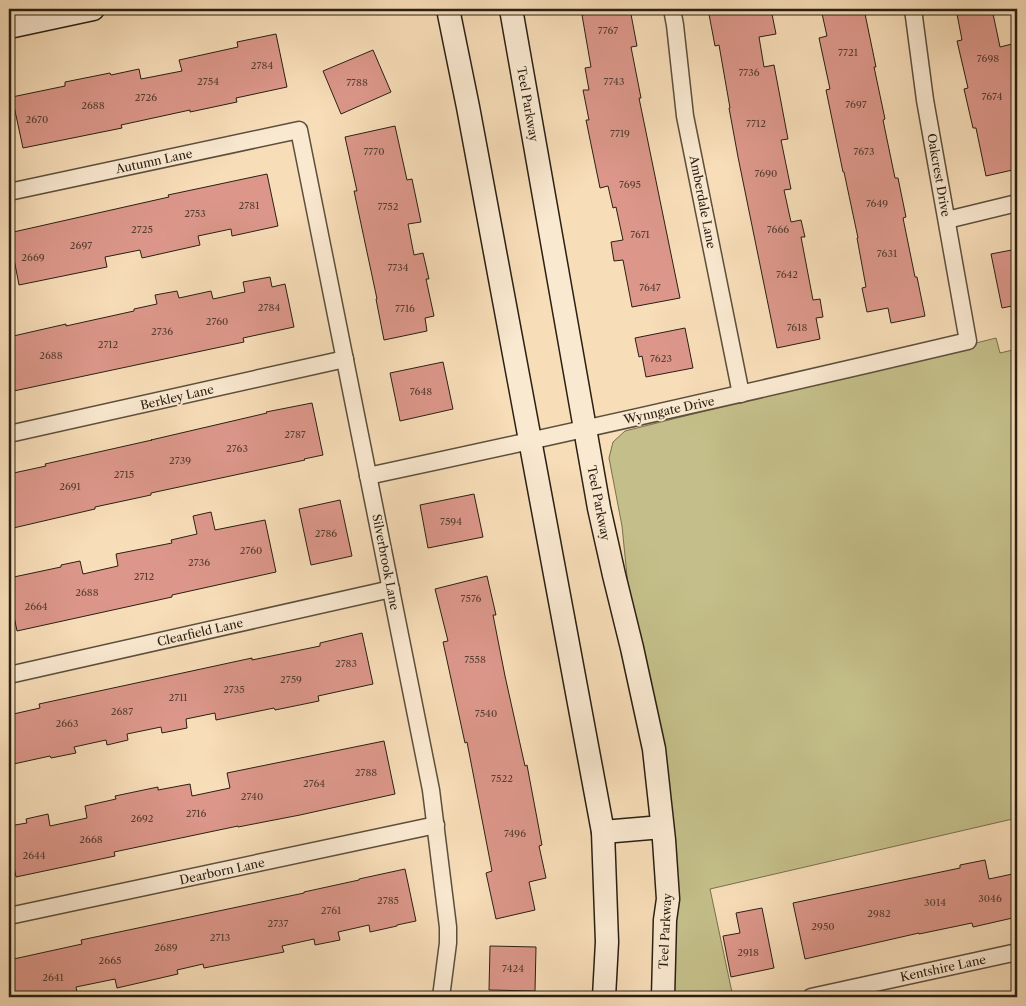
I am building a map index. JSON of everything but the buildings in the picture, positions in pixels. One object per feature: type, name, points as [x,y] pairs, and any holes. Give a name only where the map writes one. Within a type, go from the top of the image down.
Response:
[{"type":"main road","points":[[9,27],[93,9]]},
{"type":"main road","points":[[448,9],[472,126],[603,832],[607,942],[604,997]]},
{"type":"main road","name":"Teel Parkway","points":[[511,9],[600,508],[654,750],[668,899],[664,920],[663,997]]},
{"type":"main road","points":[[603,832],[662,827]]},
{"type":"street","name":"Amberdale Lane","points":[[672,9],[685,116],[741,394]]},
{"type":"street","name":"Oakcrest Drive","points":[[913,9],[925,100],[968,341]]},
{"type":"street","name":"Autumn Lane","points":[[9,192],[299,130]]},
{"type":"street","name":"Silverbrook Lane","points":[[299,130],[431,790],[448,928],[448,943],[440,997]]},
{"type":"street","points":[[947,220],[1017,203]]},
{"type":"street","name":"Wynngate Drive","points":[[368,476],[741,394],[968,341]]},
{"type":"street","name":"Berkley Lane","points":[[9,434],[345,359]]},
{"type":"street","name":"Clearfield Lane","points":[[9,675],[391,589]]},
{"type":"street","name":"Dearborn Lane","points":[[9,916],[436,825]]},
{"type":"street","name":"Kentshire Lane","points":[[811,997],[1017,952]]},
{"type":"shaded area","points":[[996,338],[1000,353],[1017,349],[1017,818],[710,889],[733,997],[669,997],[622,526],[609,458],[613,442],[625,431]]}]
